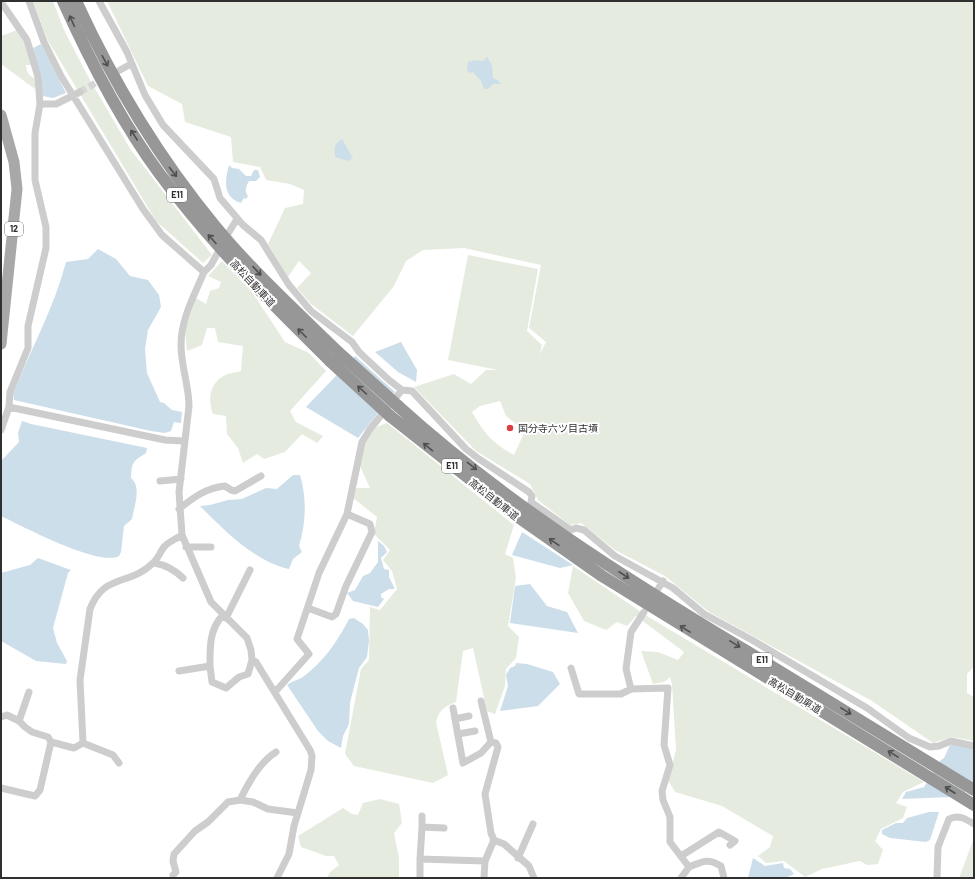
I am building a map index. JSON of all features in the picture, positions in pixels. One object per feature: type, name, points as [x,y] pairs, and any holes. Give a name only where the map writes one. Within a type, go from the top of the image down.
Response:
[{"type":"highway","name":"高松自動車道","points":[[63,1],[81,41],[120,114],[159,173],[208,234],[267,299],[334,356],[398,406],[517,510]]},
{"type":"highway","name":"高松自動車道","points":[[76,1],[91,35],[130,107],[168,165],[216,227],[390,416],[517,510],[589,559],[675,608],[929,770],[974,805]]},
{"type":"highway","name":"高松自動車道","points":[[929,770],[974,790]]},
{"type":"main road","name":"12","points":[[1,115],[14,162],[17,189],[1,344]]},
{"type":"street","points":[[29,1],[44,42],[73,97],[139,203],[162,236],[204,272]]},
{"type":"street","points":[[99,1],[132,64],[145,95],[163,125],[214,179],[220,198],[234,212],[237,219],[261,240],[289,285],[311,311],[352,342],[358,352],[402,390],[412,391],[466,449],[529,492],[532,496],[531,502],[571,530],[576,528],[584,530],[615,556],[673,588],[704,614],[752,640],[867,708],[909,738],[930,747],[939,746],[951,741],[974,746]]},
{"type":"street","points":[[1,2],[23,33],[31,49],[38,77],[40,104],[35,133],[35,180],[46,227],[46,248],[28,326],[28,348],[10,392],[9,407],[1,430]]},
{"type":"street","points":[[120,70],[132,64]]},
{"type":"street","points":[[40,104],[56,104],[73,97],[80,92]]},
{"type":"street","points":[[229,232],[237,219]]},
{"type":"street","points":[[217,254],[211,265],[204,272],[187,311],[181,333],[182,358],[189,395],[179,509],[182,535],[202,578],[206,595],[210,602],[224,616],[249,642],[252,660],[248,674],[240,677],[226,688],[212,682],[210,666],[211,635],[217,622],[224,616],[250,570]]},
{"type":"street","points":[[275,692],[309,654],[297,639],[319,573],[347,514],[362,442],[370,428],[402,390]]},
{"type":"street","points":[[9,407],[165,440],[184,441]]},
{"type":"street","points":[[179,509],[194,496],[205,490],[225,486],[235,491],[261,476]]},
{"type":"street","points":[[160,481],[181,479]]},
{"type":"street","points":[[308,608],[332,617],[336,614],[346,586],[372,532],[370,524],[347,514]]},
{"type":"street","points":[[83,743],[80,680],[90,609],[93,601],[100,591],[110,583],[131,578],[154,563],[164,547],[182,535]]},
{"type":"street","points":[[186,546],[211,547]]},
{"type":"street","points":[[154,563],[163,564],[183,578]]},
{"type":"street","points":[[658,589],[663,582]]},
{"type":"street","points":[[631,689],[630,680],[626,669],[631,632],[644,612]]},
{"type":"street","points":[[252,660],[256,662],[275,692],[310,750],[312,756],[311,770],[298,813],[289,854],[277,878]]},
{"type":"street","points":[[179,670],[210,666]]},
{"type":"street","points":[[571,668],[579,694],[620,694],[631,689],[668,688],[664,745],[670,765],[662,791],[665,808],[670,817],[670,842],[690,867]]},
{"type":"street","points":[[19,721],[29,692]]},
{"type":"street","points":[[481,701],[491,742]]},
{"type":"street","points":[[453,708],[463,763],[481,753],[491,742]]},
{"type":"street","points":[[1,717],[8,715],[19,721],[25,727],[48,737],[51,742],[74,748],[83,743]]},
{"type":"street","points":[[455,719],[469,716]]},
{"type":"street","points":[[458,734],[475,731]]},
{"type":"street","points":[[1,788],[35,796],[40,790],[51,742]]},
{"type":"street","points":[[491,742],[496,743],[498,747],[485,794],[491,833],[494,840],[504,844],[518,858],[529,866],[534,878]]},
{"type":"street","points":[[83,743],[113,755],[119,763]]},
{"type":"street","points":[[240,800],[249,782],[255,776],[266,758],[276,752]]},
{"type":"street","points":[[173,875],[176,872],[173,861],[174,854],[195,831],[208,822],[228,802],[240,800],[253,802],[268,809],[298,813]]},
{"type":"street","points":[[420,878],[422,816]]},
{"type":"street","points":[[937,878],[938,847],[950,819],[955,816],[974,824]]},
{"type":"street","points":[[518,858],[533,824]]},
{"type":"street","points":[[422,827],[444,828]]},
{"type":"street","points":[[681,856],[719,832],[735,841],[730,845]]},
{"type":"street","points":[[484,878],[485,861],[494,840]]},
{"type":"street","points":[[420,859],[485,861]]},
{"type":"street","points":[[680,878],[690,867],[702,862],[712,861],[721,866],[724,878]]},
{"type":"shaded area","points":[[33,1],[53,1],[64,30],[91,82],[131,150],[212,255],[203,263],[156,221],[47,39]]},
{"type":"shaded area","points":[[107,1],[974,1],[974,667],[967,674],[967,693],[974,697],[974,741],[952,737],[933,743],[872,701],[709,612],[665,576],[615,550],[581,523],[570,525],[538,500],[530,484],[476,451],[414,387],[454,374],[471,384],[486,370],[498,370],[448,360],[468,255],[538,269],[527,331],[542,345],[540,354],[546,342],[529,328],[541,265],[464,248],[423,250],[406,261],[394,286],[353,336],[311,304],[297,288],[311,273],[299,261],[288,277],[268,244],[285,208],[303,204],[304,190],[290,184],[266,180],[260,167],[233,162],[231,137],[185,122],[182,104],[148,86]],"holes":[[[500,401],[506,416],[525,431],[514,455],[489,437],[472,412],[480,406]]]},
{"type":"shaded area","points":[[17,30],[26,45],[31,65],[26,65],[27,72],[35,78],[35,89],[1,64],[1,36]]},
{"type":"shaded area","points":[[222,261],[252,292],[285,342],[309,353],[326,371],[290,411],[296,422],[323,436],[317,443],[302,434],[285,452],[264,459],[257,454],[243,463],[238,448],[227,434],[226,416],[213,414],[210,399],[214,384],[224,376],[241,371],[243,346],[218,342],[215,328],[207,328],[202,345],[187,351],[185,330],[196,298],[206,304],[210,291],[219,288],[221,282],[208,276]]},
{"type":"shaded area","points":[[387,423],[514,525],[505,554],[513,558],[516,578],[508,626],[519,637],[516,658],[506,669],[505,686],[495,714],[487,711],[473,648],[463,651],[456,702],[443,709],[436,722],[448,775],[433,783],[354,766],[345,754],[361,669],[369,660],[370,607],[380,610],[397,589],[392,571],[383,560],[390,550],[374,534],[377,517],[353,498],[356,488],[370,488],[360,466],[364,444],[373,428]]},
{"type":"shaded area","points":[[573,566],[647,616],[924,782],[903,792],[896,803],[907,807],[903,818],[881,829],[875,841],[883,850],[878,864],[867,865],[860,861],[822,869],[805,877],[784,861],[766,863],[758,856],[770,847],[773,836],[722,806],[675,792],[668,780],[676,750],[672,684],[670,677],[664,682],[653,684],[641,651],[658,652],[678,660],[684,652],[636,616],[627,626],[617,622],[606,630],[584,621],[568,593]]},
{"type":"shaded area","points":[[380,799],[399,804],[402,823],[394,833],[399,858],[399,878],[327,878],[330,872],[339,865],[334,856],[326,856],[301,847],[298,836],[343,808],[352,814],[358,815],[363,803]]},
{"type":"shaded area","points":[[974,838],[974,878],[959,878]]},
{"type":"water","points":[[41,44],[66,93],[53,98],[43,96],[33,48]]},
{"type":"water","points":[[487,57],[492,65],[493,78],[498,80],[501,84],[493,84],[488,89],[484,89],[481,81],[473,72],[469,73],[467,70],[468,61],[483,61]]},
{"type":"water","points":[[342,139],[353,158],[348,161],[335,157],[335,146]]},
{"type":"water","points":[[229,165],[232,168],[239,169],[246,176],[251,176],[254,170],[258,170],[260,177],[256,181],[249,181],[246,188],[248,196],[246,199],[244,198],[241,203],[231,197],[226,187]]},
{"type":"water","points":[[98,249],[116,259],[130,276],[148,280],[159,295],[161,307],[148,330],[145,349],[147,373],[160,402],[164,403],[172,410],[182,412],[181,423],[174,422],[171,431],[165,433],[151,431],[14,400],[13,393],[49,312],[66,262],[88,259]]},
{"type":"water","points":[[401,342],[417,370],[416,382],[398,372],[375,352]]},
{"type":"water","points":[[355,356],[395,392],[358,438],[306,407]]},
{"type":"water","points":[[22,421],[147,448],[146,453],[138,458],[132,465],[131,478],[137,492],[132,519],[124,526],[121,552],[119,556],[109,558],[78,551],[42,536],[1,516],[1,461],[19,442],[18,433]]},
{"type":"water","points":[[293,475],[300,475],[304,493],[305,511],[299,546],[302,552],[293,559],[289,569],[276,565],[252,552],[230,535],[200,506],[228,500],[242,499],[266,488],[277,489]]},
{"type":"water","points":[[522,532],[573,565],[560,568],[512,555]]},
{"type":"water","points":[[378,541],[384,546],[387,552],[381,558],[384,569],[389,570],[389,577],[395,589],[389,589],[381,594],[381,597],[384,599],[378,607],[353,601],[347,593],[355,590],[363,576],[370,573],[378,562]]},
{"type":"water","points":[[38,558],[71,570],[68,573],[53,628],[57,643],[67,661],[66,664],[36,661],[1,641],[1,573],[30,565]]},
{"type":"water","points":[[530,584],[547,606],[567,612],[578,633],[510,623],[515,586]]},
{"type":"water","points":[[354,618],[363,624],[368,630],[369,641],[367,657],[359,668],[354,687],[350,703],[349,724],[343,736],[341,748],[328,741],[318,731],[287,685],[303,677],[324,658],[340,636],[349,619]]},
{"type":"water","points":[[516,663],[527,664],[553,672],[560,684],[538,706],[500,711],[508,686],[506,675],[510,668],[515,666]]},
{"type":"water","points":[[956,744],[974,749],[974,789],[951,797],[902,799],[906,792],[924,787],[941,760],[944,758],[950,745]]},
{"type":"water","points":[[929,812],[939,812],[930,840],[926,842],[890,838],[882,834],[882,830],[896,823],[903,823],[907,818]]},
{"type":"water","points":[[753,858],[765,866],[783,863],[784,868],[790,869],[794,874],[785,878],[748,878]]},
{"type":"tunnel","points":[[80,92],[104,78]]},
{"type":"place","name":"国分寺六ツ目古墳","points":[[510,428]]}]
